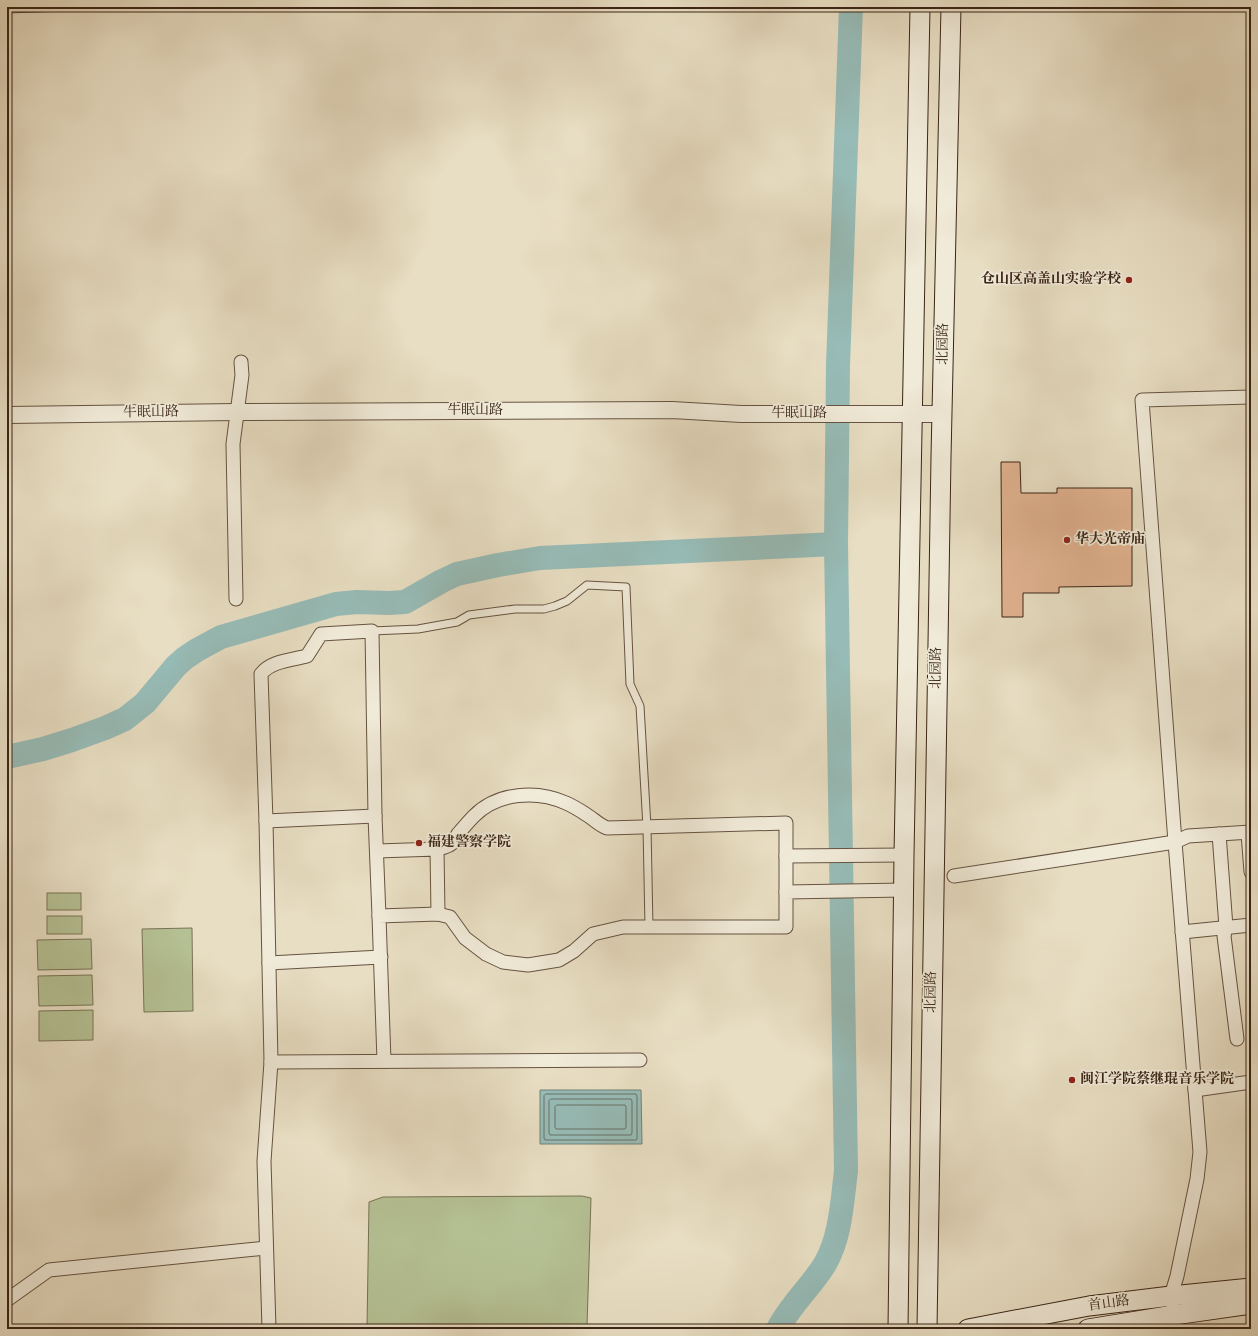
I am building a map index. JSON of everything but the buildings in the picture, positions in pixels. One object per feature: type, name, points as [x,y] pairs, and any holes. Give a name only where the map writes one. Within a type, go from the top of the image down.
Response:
[{"type":"main road","points":[[898,1329],[904,855],[920,7]]},
{"type":"main road","name":"北园路","points":[[927,1329],[940,482],[951,7]]},
{"type":"main road","points":[[914,340],[944,341]]},
{"type":"main road","points":[[911,481],[940,482]]},
{"type":"main road","name":"首山路","points":[[968,1329],[1089,1306],[1251,1288]]},
{"type":"main road","name":"首山路","points":[[1088,1329],[1174,1314],[1251,1304]]},
{"type":"street","points":[[236,599],[232,444],[242,375],[241,362]]},
{"type":"street","points":[[1174,1314],[1172,1296],[1199,1167],[1200,1152],[1142,400],[1251,397]]},
{"type":"street","name":"牛眠山路","points":[[7,415],[237,412],[672,410],[741,414],[942,414]]},
{"type":"street","points":[[269,1329],[264,1161],[271,1062],[266,821],[261,674],[272,664],[307,656],[321,634],[372,632],[375,816],[384,1061]]},
{"type":"street","points":[[377,851],[437,849],[451,845],[474,816],[484,808],[495,802],[516,795],[538,796],[566,803],[588,816],[600,826],[608,828],[786,822],[786,927],[623,927],[593,934],[574,951],[559,960],[528,965],[503,962],[490,956],[465,938],[450,918],[438,914],[379,916]]},
{"type":"street","points":[[266,821],[375,816]]},
{"type":"street","points":[[954,876],[1175,842],[1188,836],[1250,832],[1251,872]]},
{"type":"street","points":[[1219,834],[1226,927],[1224,936],[1237,1039]]},
{"type":"street","points":[[437,849],[438,914]]},
{"type":"street","points":[[786,856],[904,855]]},
{"type":"street","points":[[786,892],[904,890]]},
{"type":"street","points":[[1182,932],[1251,925]]},
{"type":"street","points":[[269,963],[381,957]]},
{"type":"street","points":[[271,1062],[640,1060]]},
{"type":"street","points":[[1195,1090],[1251,1082]]},
{"type":"street","points":[[7,1300],[49,1270],[266,1248]]},
{"type":"lane","points":[[7,9],[66,7]]},
{"type":"lane","points":[[372,632],[418,629],[457,622],[470,615],[515,609],[544,609],[567,601],[587,585],[626,587],[630,684],[640,706],[647,827],[649,927]]},
{"type":"green space","points":[[47,893],[81,893],[81,910],[47,910]]},
{"type":"green space","points":[[47,916],[82,916],[82,934],[47,934]]},
{"type":"green space","points":[[192,928],[193,1011],[144,1012],[142,929]]},
{"type":"green space","points":[[91,939],[92,969],[38,970],[37,940]]},
{"type":"green space","points":[[92,975],[93,1005],[39,1006],[38,976]]},
{"type":"green space","points":[[93,1010],[93,1040],[39,1041],[39,1011]]},
{"type":"green space","points":[[582,1196],[591,1198],[587,1326],[582,1329],[367,1329],[369,1202],[383,1197]]},
{"type":"water","points":[[540,1090],[641,1090],[642,1144],[540,1144]]},
{"type":"waterway","points":[[778,1329],[788,1312],[825,1264],[830,1253],[838,1230],[846,1171],[836,544],[838,366],[851,7]]},
{"type":"waterway","points":[[7,757],[43,749],[72,740],[125,719],[145,703],[176,666],[185,658],[221,637],[336,604],[357,602],[405,602],[457,574],[540,558],[836,544]]},
{"type":"place","name":"仓山区高盖山实验学校","points":[[1129,280]]},
{"type":"place","name":"华大光帝庙","points":[[1067,540]]},
{"type":"place","name":"福建警察学院","points":[[419,843]]},
{"type":"place","name":"闽江学院蔡继琨音乐学院","points":[[1072,1080]]}]
